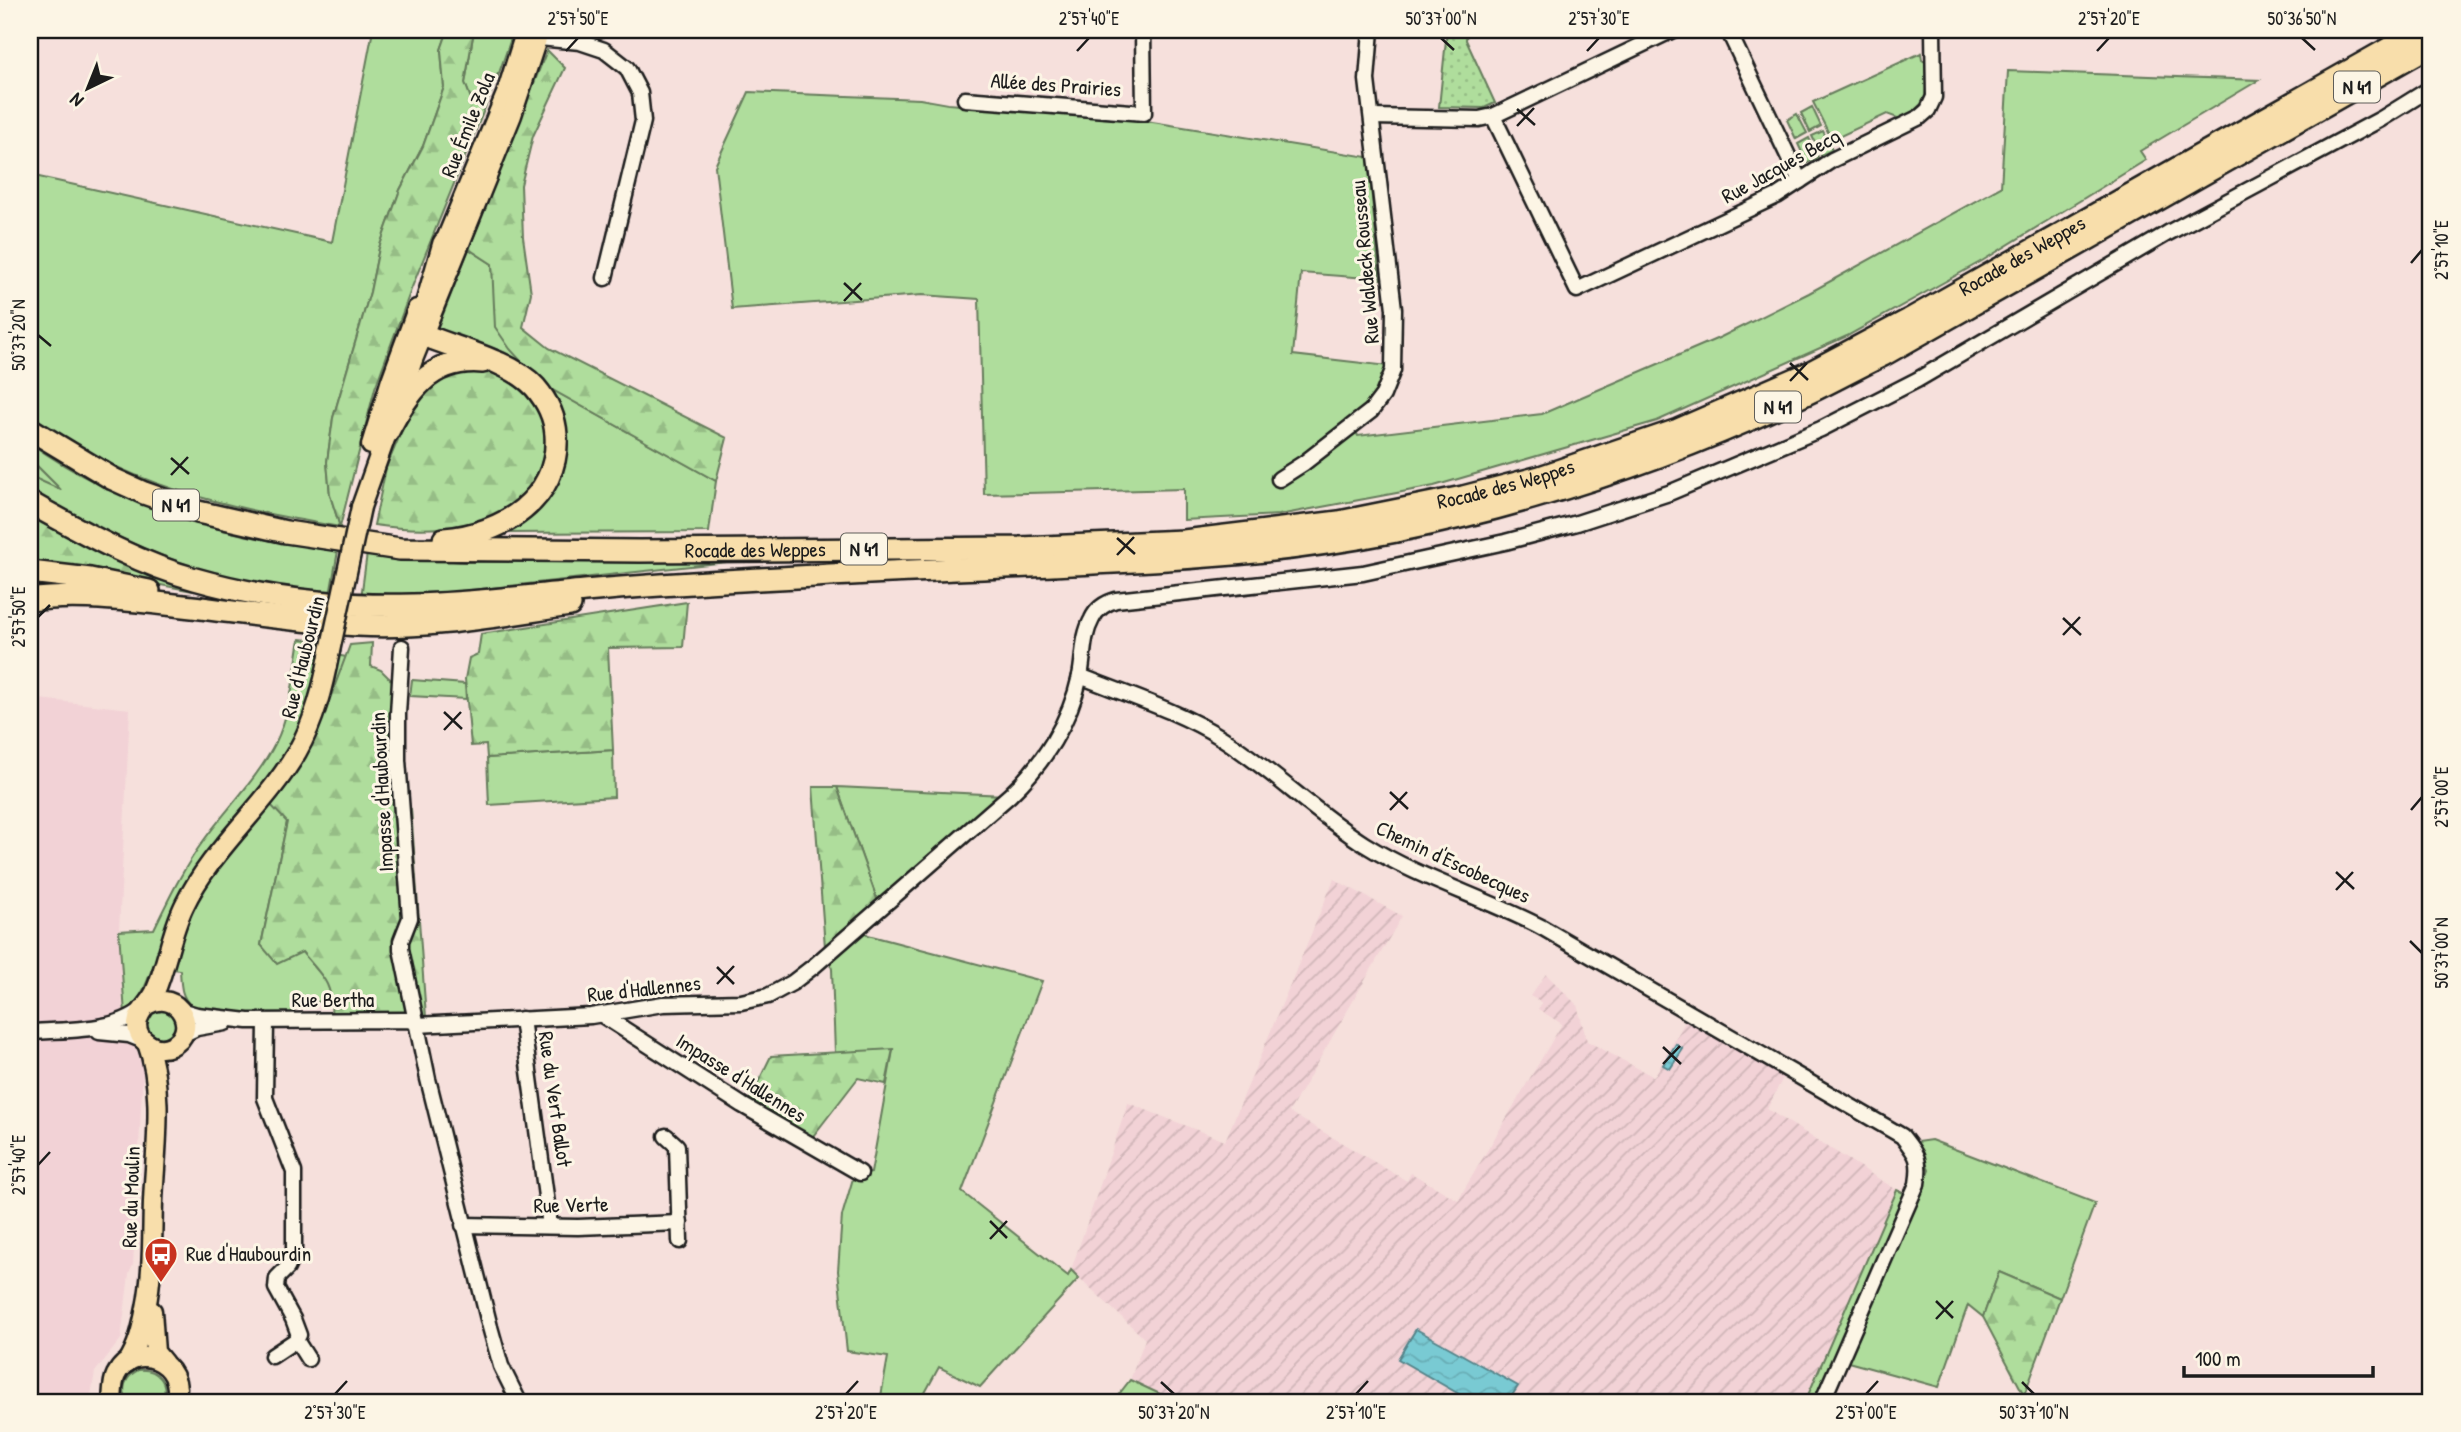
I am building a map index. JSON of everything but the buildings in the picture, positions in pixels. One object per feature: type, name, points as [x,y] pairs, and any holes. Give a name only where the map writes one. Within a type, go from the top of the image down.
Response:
[{"type":"highway","points":[[2321,87],[2401,30]]},
{"type":"highway","name":"Rocade des Weppes","points":[[338,540],[412,550],[1007,548],[1184,541],[1339,522],[1463,497],[1541,477],[1620,451],[1746,402],[1807,374],[1869,342],[2422,30]]},
{"type":"highway","name":"Rocade des Weppes","points":[[780,578],[1258,552],[1387,531],[1457,516],[1556,490],[1631,466],[1798,398],[1883,355],[2431,45]]},
{"type":"highway","points":[[2283,129],[2350,103],[2431,61]]},
{"type":"highway","points":[[338,540],[463,537],[480,533],[518,514],[539,494],[552,472],[555,429],[551,411],[534,385],[521,375],[419,330],[434,281],[451,240]]},
{"type":"highway","points":[[387,433],[412,390],[435,372],[466,362],[502,366]]},
{"type":"highway","name":"N 41","points":[[30,429],[104,474],[162,500],[233,522],[338,540]]},
{"type":"highway","name":"N 41","points":[[30,503],[104,543],[174,573],[233,589],[312,601],[415,605],[690,582],[780,578]]},
{"type":"highway","points":[[30,572],[116,584],[239,612]]},
{"type":"highway","points":[[30,600],[106,599],[360,625],[413,624],[780,578]]},
{"type":"main road","name":"Rue Émile Zola","points":[[451,240],[532,33]]},
{"type":"main road","name":"Rue d'Haubourdin","points":[[171,946],[182,911],[200,878],[226,841],[282,774],[297,752],[316,710],[361,507],[367,464],[383,404],[409,330],[451,240]]},
{"type":"main road","name":"Rue d'Haubourdin","points":[[361,507],[423,334]]},
{"type":"main road","points":[[171,946],[169,985],[185,1020],[179,1039],[163,1048],[145,1042],[138,1027],[138,1018],[155,993],[171,946]]},
{"type":"main road","points":[[145,1007],[162,1000],[177,1007]]},
{"type":"main road","name":"Rue du Moulin","points":[[157,1113],[169,1055],[179,1039]]},
{"type":"main road","name":"Rue du Moulin","points":[[145,1042],[153,1063],[157,1113],[150,1283],[155,1352],[174,1375],[176,1394],[188,1402]]},
{"type":"main road","name":"Rue du Moulin","points":[[113,1399],[117,1375],[137,1346],[150,1283]]},
{"type":"main road","points":[[127,1363],[145,1357],[164,1363]]},
{"type":"street","name":"Allée des Prairies","points":[[965,99],[1144,113],[1143,30]]},
{"type":"street","name":"Rue Waldeck Rousseau","points":[[1279,479],[1371,411],[1384,396],[1393,370],[1394,309],[1367,70],[1371,30]]},
{"type":"street","points":[[1372,117],[1479,119],[1493,116],[1673,30]]},
{"type":"street","points":[[1727,30],[1800,181]]},
{"type":"street","name":"Rue Jacques Becq","points":[[1493,116],[1577,290],[1777,196],[1825,164],[1915,120],[1928,110],[1934,97],[1933,30]]},
{"type":"street","points":[[532,33],[580,42],[604,50],[627,68],[640,93],[643,121],[605,278]]},
{"type":"street","points":[[1080,676],[1087,631],[1095,613],[1107,603],[1126,598],[1363,573],[1505,542],[1577,523],[1669,493],[1748,461],[1821,429],[1917,380],[2168,233],[2381,119],[2431,88]]},
{"type":"street","name":"Impasse d'Haubourdin","points":[[402,647],[398,760],[410,918],[401,948],[417,1024]]},
{"type":"street","name":"Rue d'Hallennes","points":[[417,1024],[602,1015],[663,1004],[741,1002],[776,993],[801,977],[1030,774],[1054,739],[1080,676]]},
{"type":"street","name":"Chemin d'Escobecques","points":[[1080,676],[1181,717],[1220,737],[1365,844],[1430,879],[1529,921],[1902,1136],[1915,1152],[1920,1164],[1917,1184],[1822,1402]]},
{"type":"street","points":[[30,1032],[115,1023],[131,1018],[145,1007]]},
{"type":"street","name":"Rue Bertha","points":[[177,1007],[197,1015],[248,1021],[406,1020],[417,1024]]},
{"type":"street","name":"Impasse d'Hallennes","points":[[602,1015],[743,1105],[860,1173]]},
{"type":"street","name":"Rue du Vert Ballot","points":[[522,1018],[550,1226]]},
{"type":"street","name":"Rue Bertha","points":[[179,1039],[197,1028],[248,1021]]},
{"type":"street","points":[[266,1021],[265,1098],[295,1171],[294,1253],[287,1268],[277,1278],[275,1288],[299,1335],[296,1340],[272,1356]]},
{"type":"street","points":[[417,1024],[463,1225],[501,1366],[519,1402]]},
{"type":"street","points":[[66,1030],[115,1033],[145,1042]]},
{"type":"street","points":[[666,1136],[677,1146],[680,1241]]},
{"type":"street","name":"Rue Verte","points":[[463,1225],[578,1227],[680,1223]]},
{"type":"street","points":[[296,1340],[308,1359]]},
{"type":"shaded area","points":[[30,698],[130,709],[119,931],[123,1007],[143,1069],[133,1265],[129,1274],[121,1339],[95,1372],[90,1402],[30,1402]]},
{"type":"shaded area","points":[[1334,879],[1402,916],[1289,1112],[1407,1181],[1411,1173],[1458,1200],[1562,1024],[1538,1009],[1542,1003],[1530,996],[1546,974],[1577,1005],[1587,1041],[1654,1077],[1686,1020],[1784,1076],[1767,1109],[1897,1190],[1805,1402],[1177,1402],[1130,1380],[1145,1339],[1071,1270],[1128,1103],[1225,1141]]},
{"type":"green space","points":[[373,30],[448,30],[441,50],[444,87],[423,146],[400,190],[379,248],[370,292],[333,418],[327,462],[330,495],[340,527],[217,502],[138,476],[100,459],[64,438],[30,413],[30,175],[332,242]]},
{"type":"green space","points":[[448,30],[474,30],[465,83],[473,104],[499,73],[412,287],[375,388],[340,527],[330,495],[327,462],[333,418],[370,292],[379,248],[400,190],[423,146],[444,87],[441,50]]},
{"type":"green space","points":[[474,30],[514,30],[499,73],[473,104],[465,83]]},
{"type":"green space","points":[[1447,30],[1467,30],[1466,40],[1495,103],[1484,108],[1439,107]]},
{"type":"green space","points":[[547,50],[565,68],[533,136],[521,185],[523,237],[531,293],[523,327],[549,348],[727,438],[716,481],[542,384],[510,349],[495,327],[492,264],[469,249]]},
{"type":"green space","points":[[1921,53],[1925,62],[1926,90],[1918,108],[1900,119],[1887,114],[1832,140],[1813,102]]},
{"type":"green space","points":[[2008,71],[2259,80],[2140,151],[2146,160],[1982,261],[1847,336],[1657,421],[1434,486],[1279,515],[1184,520],[1184,489],[984,494],[979,299],[922,295],[732,309],[715,166],[749,92],[920,99],[948,104],[1134,119],[1368,157],[1380,279],[1301,273],[1293,355],[1389,366],[1378,393],[1352,423],[1358,436],[1542,414],[1721,337],[1809,293],[2001,187]]},
{"type":"green space","points":[[1812,107],[1821,126],[1810,132],[1801,113]]},
{"type":"green space","points":[[1797,114],[1807,133],[1796,139],[1787,120]]},
{"type":"green space","points":[[1823,131],[1832,150],[1821,155],[1812,136]]},
{"type":"green space","points":[[1809,138],[1818,157],[1807,163],[1798,144]]},
{"type":"green space","points":[[469,249],[492,264],[494,289],[542,384],[716,481],[709,532],[501,533],[549,495],[555,399],[436,332]]},
{"type":"green space","points":[[481,370],[505,377],[524,393],[540,416],[544,428],[544,450],[533,483],[510,508],[480,522],[425,529],[374,525],[386,468],[420,397],[447,373]]},
{"type":"green space","points":[[30,443],[101,485],[177,516],[256,538],[338,551],[330,595],[289,590],[211,572],[138,546],[102,529],[30,490],[30,476],[59,488],[30,459]]},
{"type":"green space","points":[[30,459],[61,490],[30,476]]},
{"type":"green space","points":[[30,513],[131,566],[193,591],[80,570],[30,567]]},
{"type":"green space","points":[[367,553],[463,562],[754,559],[446,593],[361,598]]},
{"type":"green space","points":[[687,602],[683,647],[608,648],[613,750],[487,758],[486,745],[471,746],[465,679],[469,658],[478,654],[481,634]]},
{"type":"green space","points":[[300,639],[320,641],[318,651],[346,657],[316,736],[291,775],[287,822],[261,945],[302,952],[329,984],[332,1002],[295,1001],[294,1014],[211,1012],[187,1002],[182,989],[180,970],[153,966],[139,998],[125,1014],[119,931],[154,929],[197,850],[268,757],[285,719]]},
{"type":"green space","points":[[372,643],[371,666],[381,670],[392,681],[395,810],[411,809],[426,1017],[331,1015],[330,995],[325,980],[302,952],[277,964],[261,945],[287,822],[268,802],[291,775],[316,736],[350,645]]},
{"type":"green space","points":[[412,680],[465,684],[466,699],[410,696]]},
{"type":"green space","points":[[613,750],[614,797],[489,805],[487,758]]},
{"type":"green space","points":[[813,787],[837,787],[878,902],[825,947]]},
{"type":"green space","points":[[837,787],[1003,795],[878,902]]},
{"type":"green space","points":[[855,922],[868,935],[1042,981],[962,1192],[1068,1276],[1071,1270],[1079,1278],[980,1387],[939,1367],[920,1402],[880,1402],[888,1357],[847,1351],[838,1271],[842,1216],[854,1175],[871,1173],[893,1050],[835,1053],[832,969],[825,947]]},
{"type":"green space","points":[[161,1010],[171,1014],[175,1024],[171,1034],[161,1038],[151,1034],[147,1024],[151,1014]]},
{"type":"green space","points":[[893,1049],[886,1084],[858,1078],[810,1140],[748,1103],[771,1056]]},
{"type":"green space","points":[[1931,1140],[2095,1203],[2060,1298],[1999,1272],[1983,1317],[1968,1305],[1939,1387],[1848,1362],[1831,1402],[1805,1402],[1897,1190],[1918,1199],[1929,1170],[1917,1142]]},
{"type":"green space","points":[[1999,1272],[2060,1298],[2024,1395],[1983,1317]]},
{"type":"green space","points":[[138,1370],[157,1374],[161,1378],[164,1395],[161,1402],[128,1402],[124,1392],[125,1384]]},
{"type":"green space","points":[[1130,1380],[1177,1402],[1113,1402]]},
{"type":"water","points":[[1676,1044],[1683,1049],[1670,1069],[1663,1065]]},
{"type":"water","points":[[1416,1329],[1518,1386],[1508,1402],[1473,1402],[1398,1359]]},
{"type":"place","name":"Rue d'Haubourdin","points":[[161,1284]]}]
